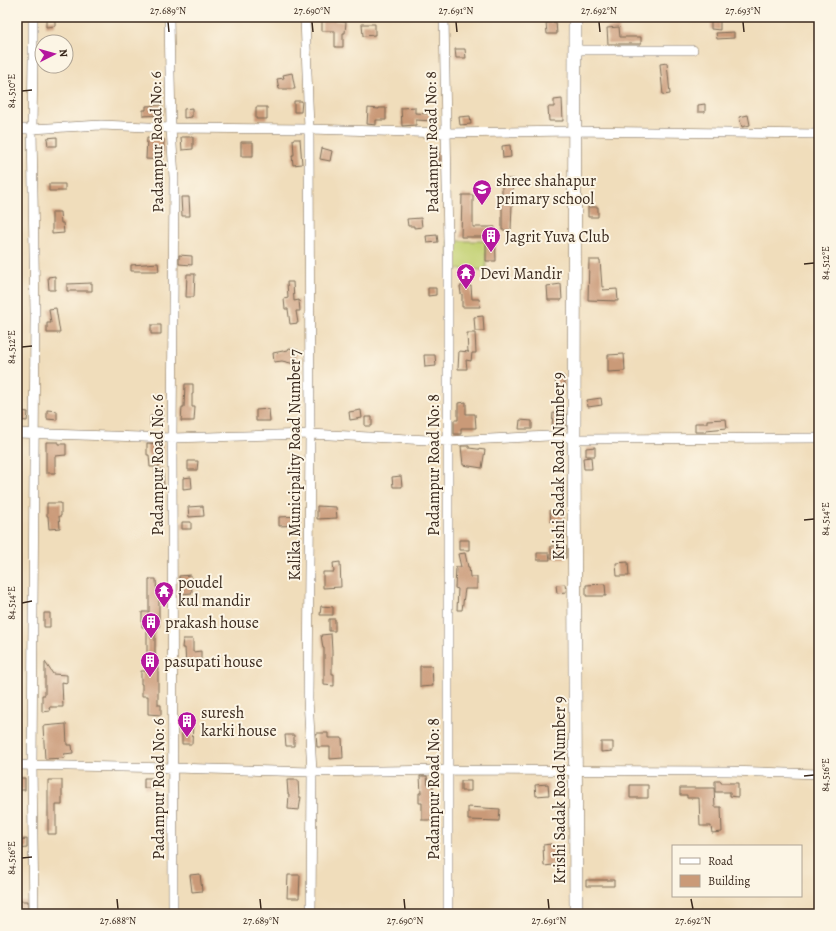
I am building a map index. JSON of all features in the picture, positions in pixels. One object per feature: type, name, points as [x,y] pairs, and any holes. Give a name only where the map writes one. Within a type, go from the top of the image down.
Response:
[{"type":"street","points":[[32,17],[34,315],[32,765],[34,914]]},
{"type":"street","name":"Padampur Road No: 6","points":[[169,17],[171,128],[174,178],[172,438],[174,768],[173,914]]},
{"type":"street","name":"Kalika Municipality Road Number 7","points":[[305,17],[309,129],[310,434],[308,699],[312,772],[311,914]]},
{"type":"street","name":"Padampur Road No: 8","points":[[444,17],[448,441],[448,914]]},
{"type":"street","name":"Krishi Sadak Road Number 9","points":[[575,17],[574,439],[576,914]]},
{"type":"street","points":[[576,50],[693,50]]},
{"type":"street","points":[[17,128],[32,129],[101,125],[171,128],[309,129],[446,133],[574,131],[819,134]]},
{"type":"street","points":[[17,433],[172,438],[310,434],[448,441],[549,436],[563,436],[574,439],[819,438]]},
{"type":"street","points":[[17,765],[312,772],[448,770],[576,772],[729,771],[819,774]]},
{"type":"green space","points":[[449,241],[486,241],[486,270],[449,269]]},
{"type":"building","points":[[711,17],[720,17],[720,30],[711,29]]},
{"type":"building","points":[[322,19],[335,19],[335,21],[346,22],[345,33],[343,33],[343,47],[335,47],[335,31],[322,31]]},
{"type":"building","points":[[46,20],[55,20],[55,26],[46,27]]},
{"type":"building","points":[[556,22],[557,34],[547,34],[546,23]]},
{"type":"building","points":[[362,24],[375,24],[375,35],[363,36]]},
{"type":"building","points":[[619,27],[620,37],[641,37],[641,44],[608,44],[607,28]]},
{"type":"building","points":[[734,32],[734,38],[717,39],[716,33]]},
{"type":"building","points":[[455,49],[465,49],[466,58],[456,58]]},
{"type":"building","points":[[667,63],[670,94],[663,95],[660,64]]},
{"type":"building","points":[[292,73],[295,89],[279,89],[277,79],[284,78],[283,75]]},
{"type":"building","points":[[562,99],[563,121],[549,121],[548,107],[554,107],[554,100]]},
{"type":"building","points":[[294,101],[302,101],[301,112],[294,112]]},
{"type":"building","points":[[705,104],[705,112],[698,112],[698,105]]},
{"type":"building","points":[[162,105],[163,115],[143,116],[143,110],[146,110],[146,106]]},
{"type":"building","points":[[256,107],[267,107],[267,119],[256,119]]},
{"type":"building","points":[[415,107],[415,113],[433,114],[433,121],[416,120],[416,125],[402,126],[401,108]]},
{"type":"building","points":[[192,108],[192,117],[184,118],[184,109]]},
{"type":"building","points":[[368,108],[386,108],[386,120],[376,120],[376,125],[367,124]]},
{"type":"building","points":[[748,115],[750,125],[742,127],[739,117]]},
{"type":"building","points":[[470,116],[471,124],[460,125],[459,117]]},
{"type":"building","points":[[57,137],[57,146],[48,146],[47,138]]},
{"type":"building","points":[[181,137],[193,137],[193,149],[182,150]]},
{"type":"building","points":[[147,138],[164,139],[163,160],[146,159]]},
{"type":"building","points":[[293,139],[300,139],[302,164],[293,165]]},
{"type":"building","points":[[241,142],[253,142],[253,156],[241,156]]},
{"type":"building","points":[[510,145],[511,157],[503,158],[502,146]]},
{"type":"building","points":[[322,148],[332,151],[330,161],[320,159]]},
{"type":"building","points":[[439,152],[440,161],[431,163],[429,154]]},
{"type":"building","points":[[502,179],[513,179],[511,230],[502,230]]},
{"type":"building","points":[[49,184],[65,184],[65,191],[49,191]]},
{"type":"building","points":[[462,195],[473,195],[473,227],[495,227],[496,261],[486,261],[486,237],[461,237]]},
{"type":"building","points":[[181,197],[189,197],[190,216],[182,216]]},
{"type":"building","points":[[588,207],[598,207],[598,217],[588,217]]},
{"type":"building","points":[[52,212],[60,212],[64,233],[52,234]]},
{"type":"building","points":[[421,218],[422,227],[414,228],[414,226],[408,226],[407,219]]},
{"type":"building","points":[[437,235],[438,242],[427,243],[426,236]]},
{"type":"building","points":[[179,255],[192,256],[192,265],[179,264]]},
{"type":"building","points":[[589,260],[600,260],[602,287],[604,287],[603,290],[617,289],[618,301],[588,300]]},
{"type":"building","points":[[158,263],[159,271],[131,271],[131,265]]},
{"type":"building","points":[[187,274],[195,274],[194,297],[186,297]]},
{"type":"building","points":[[55,276],[55,290],[49,290],[48,277]]},
{"type":"building","points":[[287,282],[293,282],[294,301],[299,300],[300,311],[296,311],[298,323],[290,324],[288,309],[285,309],[284,299],[288,298]]},
{"type":"building","points":[[92,283],[92,291],[67,291],[67,284]]},
{"type":"building","points":[[561,284],[562,300],[548,300],[547,286]]},
{"type":"building","points":[[460,286],[471,286],[472,299],[479,299],[480,307],[462,307],[462,294]]},
{"type":"building","points":[[428,288],[436,288],[436,295],[428,296]]},
{"type":"building","points":[[56,308],[60,333],[47,333],[47,323],[51,323],[49,309]]},
{"type":"building","points":[[483,316],[484,331],[475,331],[474,317]]},
{"type":"building","points":[[151,325],[161,325],[161,334],[151,334]]},
{"type":"building","points":[[467,333],[475,333],[476,353],[472,353],[471,361],[466,360],[467,369],[458,369],[459,351],[468,352]]},
{"type":"building","points":[[289,348],[298,350],[295,364],[282,361],[274,362],[273,353],[288,350]]},
{"type":"building","points":[[624,354],[625,371],[608,372],[608,355]]},
{"type":"building","points":[[424,355],[435,355],[436,366],[425,367]]},
{"type":"building","points":[[564,376],[565,386],[556,387],[555,377]]},
{"type":"building","points":[[185,384],[193,384],[192,407],[195,407],[194,421],[181,421],[182,407],[184,407]]},
{"type":"building","points":[[601,398],[602,405],[588,407],[587,400]]},
{"type":"building","points":[[466,402],[466,414],[475,414],[476,428],[461,428],[461,434],[454,434],[454,420],[458,420],[458,403]]},
{"type":"building","points":[[155,406],[163,406],[162,426],[150,426],[150,416],[155,416]]},
{"type":"building","points":[[269,409],[270,421],[256,421],[256,410]]},
{"type":"building","points":[[47,410],[57,411],[57,420],[47,419]]},
{"type":"building","points":[[361,410],[362,418],[350,420],[349,412]]},
{"type":"building","points":[[18,411],[28,412],[27,421],[17,420]]},
{"type":"building","points":[[553,413],[566,414],[566,429],[552,428]]},
{"type":"building","points":[[365,417],[372,417],[372,426],[365,426]]},
{"type":"building","points":[[726,419],[727,428],[706,430],[706,432],[695,432],[695,423],[707,423],[707,420]]},
{"type":"building","points":[[520,420],[532,421],[532,429],[519,429]]},
{"type":"building","points":[[46,442],[66,444],[66,455],[55,456],[55,473],[46,473]]},
{"type":"building","points":[[147,443],[163,444],[162,455],[159,455],[159,467],[150,467],[149,455],[147,455]]},
{"type":"building","points":[[461,446],[469,446],[469,448],[485,450],[482,468],[463,465]]},
{"type":"building","points":[[595,447],[595,456],[586,456],[586,448]]},
{"type":"building","points":[[591,457],[592,469],[584,469],[583,458]]},
{"type":"building","points":[[188,461],[198,461],[197,470],[188,470]]},
{"type":"building","points":[[155,469],[163,469],[164,487],[156,488]]},
{"type":"building","points":[[401,476],[402,487],[393,487],[392,477]]},
{"type":"building","points":[[191,477],[192,488],[183,489],[183,478]]},
{"type":"building","points":[[47,503],[61,503],[61,516],[59,516],[60,528],[49,529]]},
{"type":"building","points":[[203,506],[204,516],[189,517],[188,507]]},
{"type":"building","points":[[317,506],[336,507],[337,518],[317,519]]},
{"type":"building","points":[[563,509],[564,521],[551,522],[550,510]]},
{"type":"building","points":[[300,516],[300,525],[279,526],[279,517]]},
{"type":"building","points":[[182,522],[191,522],[191,529],[182,529]]},
{"type":"building","points":[[459,540],[469,540],[469,550],[459,550]]},
{"type":"building","points":[[551,546],[566,546],[566,558],[551,558]]},
{"type":"building","points":[[465,553],[470,577],[477,577],[477,589],[465,589],[462,610],[457,610],[458,589],[455,588],[456,567],[461,567],[458,554]]},
{"type":"building","points":[[537,553],[549,553],[550,560],[537,560]]},
{"type":"building","points":[[340,562],[341,587],[323,588],[323,572],[334,572],[333,563]]},
{"type":"building","points":[[628,562],[629,576],[617,576],[616,563]]},
{"type":"building","points":[[191,575],[192,593],[180,594],[179,576]]},
{"type":"building","points":[[149,579],[156,579],[157,597],[159,597],[159,627],[155,627],[155,662],[157,662],[158,705],[161,705],[161,715],[148,714],[148,696],[142,696],[141,671],[146,671],[147,627],[142,627],[142,612],[149,612]]},
{"type":"building","points":[[565,584],[566,592],[557,593],[556,585]]},
{"type":"building","points":[[605,584],[606,596],[586,596],[586,585]]},
{"type":"building","points":[[321,606],[333,607],[333,615],[320,615]]},
{"type":"building","points":[[44,613],[50,613],[50,627],[44,627]]},
{"type":"building","points":[[329,619],[335,619],[335,631],[329,631]]},
{"type":"building","points":[[331,634],[332,674],[334,674],[334,686],[324,685],[324,648],[321,635]]},
{"type":"building","points":[[183,639],[193,639],[193,652],[201,651],[201,665],[186,666],[185,648],[182,648]]},
{"type":"building","points":[[45,662],[53,674],[67,675],[67,683],[62,682],[63,707],[49,707],[50,711],[42,712],[42,695],[45,695]]},
{"type":"building","points":[[420,666],[432,666],[433,686],[420,687]]},
{"type":"building","points":[[184,722],[193,722],[192,744],[182,744]]},
{"type":"building","points":[[66,724],[67,745],[72,745],[73,753],[64,754],[65,758],[45,759],[43,726]]},
{"type":"building","points":[[316,733],[328,733],[328,738],[342,738],[343,758],[330,759],[330,747],[317,747]]},
{"type":"building","points":[[285,735],[294,735],[294,746],[286,746]]},
{"type":"building","points":[[601,742],[613,742],[613,751],[601,752]]},
{"type":"building","points":[[420,776],[427,776],[428,785],[433,785],[433,792],[435,792],[435,820],[422,820],[422,803],[419,803],[419,793],[421,793]]},
{"type":"building","points":[[17,778],[25,778],[25,790],[17,790]]},
{"type":"building","points":[[144,778],[156,778],[156,788],[144,788]]},
{"type":"building","points":[[48,780],[62,780],[62,805],[56,805],[56,834],[48,834]]},
{"type":"building","points":[[287,780],[298,780],[299,797],[301,797],[299,810],[288,809],[289,794]]},
{"type":"building","points":[[461,781],[471,781],[471,791],[461,791]]},
{"type":"building","points":[[715,781],[721,781],[721,783],[738,783],[738,797],[730,796],[730,792],[715,792]]},
{"type":"building","points":[[548,784],[549,795],[536,796],[535,785]]},
{"type":"building","points":[[630,785],[648,785],[648,798],[630,798]]},
{"type":"building","points":[[680,788],[714,788],[715,807],[721,807],[722,832],[712,833],[711,826],[700,826],[699,798],[687,798],[687,795],[680,795]]},
{"type":"building","points":[[468,807],[500,809],[499,821],[468,820]]},
{"type":"building","points":[[27,839],[27,848],[19,849],[19,846],[17,846],[17,840]]},
{"type":"building","points":[[551,844],[551,847],[558,846],[558,854],[561,854],[562,864],[544,866],[543,845]]},
{"type":"building","points":[[200,874],[202,891],[192,892],[190,875]]},
{"type":"building","points":[[288,875],[300,875],[299,898],[287,898]]},
{"type":"building","points":[[586,880],[614,880],[614,886],[586,886]]},
{"type":"building","points":[[17,901],[28,901],[28,910],[17,911]]},
{"type":"place","name":"shree shahapur primary school","points":[[482,206]]},
{"type":"place","name":"Jagrit Yuva Club","points":[[491,253]]},
{"type":"place","name":"Devi Mandir","points":[[466,290]]},
{"type":"place","name":"poudel kul mandir","points":[[164,608]]},
{"type":"place","name":"prakash house","points":[[151,639]]},
{"type":"place","name":"pasupati house","points":[[150,678]]},
{"type":"place","name":"suresh karki house","points":[[187,738]]}]
